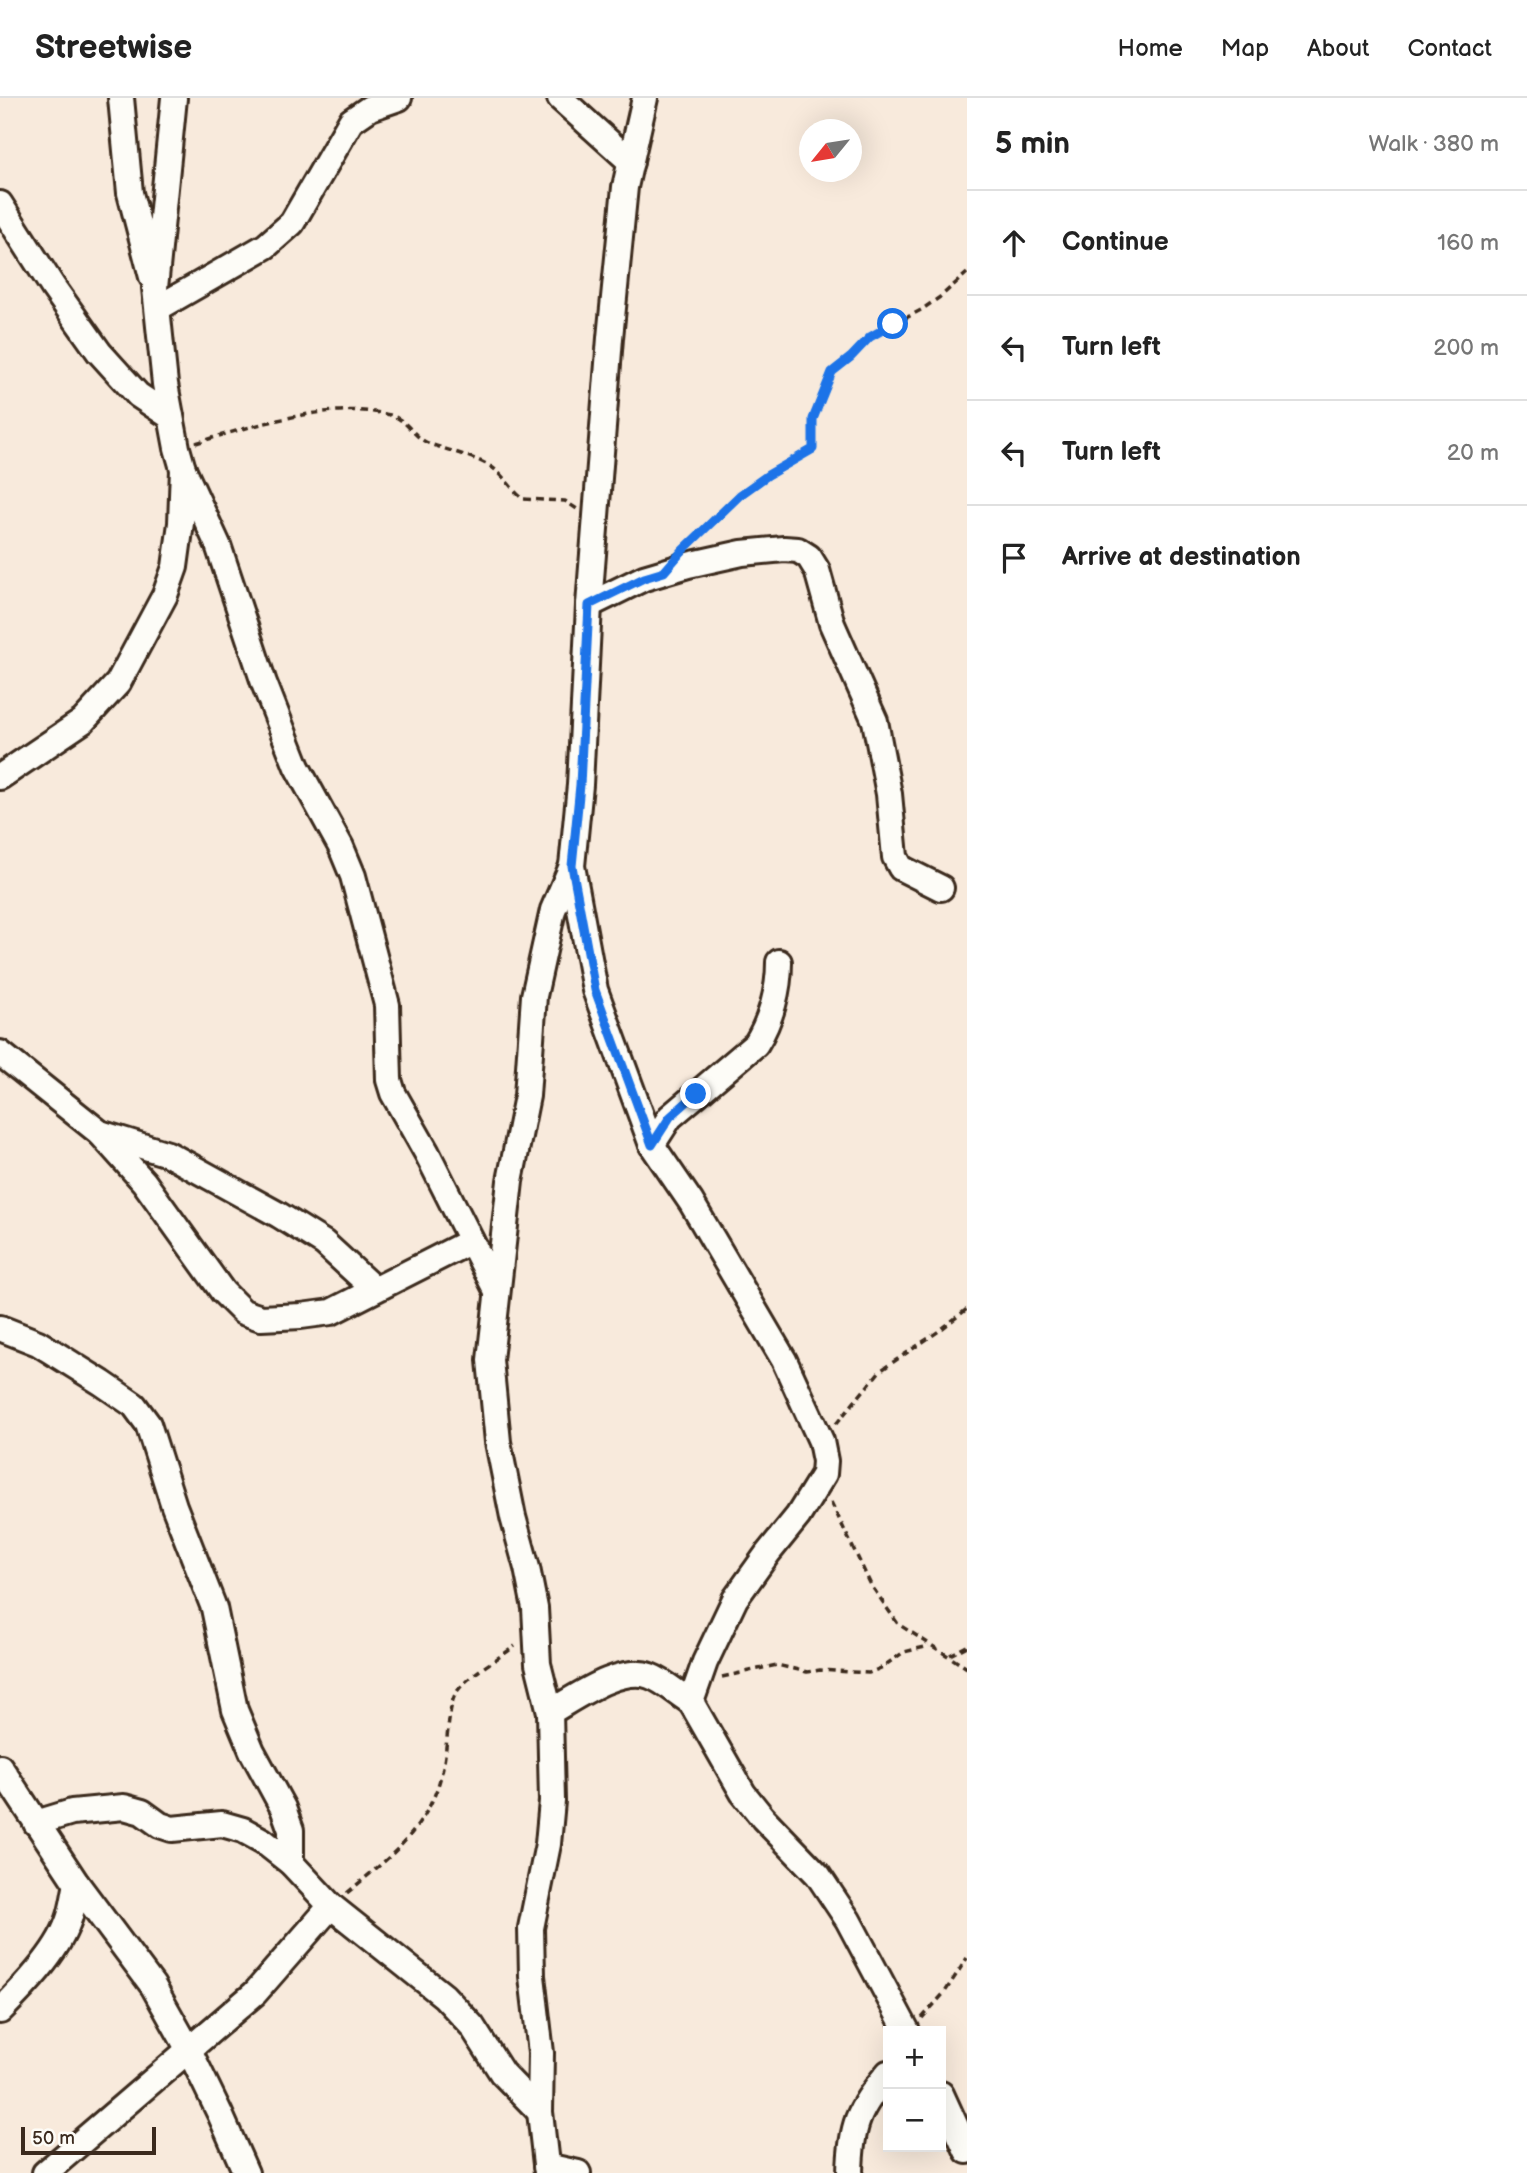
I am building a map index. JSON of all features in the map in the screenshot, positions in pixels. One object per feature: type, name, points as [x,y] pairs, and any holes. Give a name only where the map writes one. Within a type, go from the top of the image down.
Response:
[{"type":"street","points":[[121,98],[130,193],[156,298],[171,417],[180,458],[218,545],[264,683],[298,767],[341,847],[353,876],[387,1005],[389,1080],[393,1093],[497,1293]]},
{"type":"street","points":[[156,298],[174,98]]},
{"type":"street","points":[[156,298],[266,246],[292,223],[351,121],[370,108],[399,98]]},
{"type":"street","points":[[560,98],[631,162]]},
{"type":"street","points":[[645,98],[625,187],[610,338],[589,605],[580,785],[572,866],[595,990],[652,1145],[691,1202],[785,1360],[821,1441],[825,1461],[824,1474],[798,1516],[735,1599],[695,1691]]},
{"type":"street","points":[[0,204],[99,352],[138,394],[171,417]]},
{"type":"street","points":[[0,777],[83,721],[118,683],[165,595],[175,567],[181,523],[180,458]]},
{"type":"street","points":[[589,605],[644,578],[742,553],[784,549],[798,550],[809,557],[817,570],[832,624],[875,721],[889,793],[895,857],[901,868],[941,888]]},
{"type":"street","points":[[572,866],[553,910],[534,996],[527,1096],[510,1181],[490,1360],[498,1443],[535,1608],[538,1664],[550,1712],[552,1801],[548,1844],[531,1928],[532,1976],[541,2053],[540,2112],[546,2169],[578,2173]]},
{"type":"street","points":[[652,1145],[670,1117],[756,1044],[769,1018],[779,980],[779,962]]},
{"type":"street","points":[[0,1053],[100,1133],[144,1182],[223,1292],[243,1312],[261,1318],[331,1312],[471,1241]]},
{"type":"street","points":[[100,1133],[168,1154],[279,1215],[324,1243],[374,1289]]},
{"type":"street","points":[[0,1328],[38,1343],[102,1383],[134,1405],[148,1424],[174,1506],[214,1608],[235,1710],[291,1830],[290,1863]]},
{"type":"street","points":[[550,1712],[623,1674],[651,1676],[695,1691],[743,1793],[763,1818],[818,1875],[848,1920],[904,2026]]},
{"type":"street","points":[[0,1767],[77,1884],[153,1986],[189,2050],[246,2173]]},
{"type":"street","points":[[36,1823],[72,1812],[124,1807],[142,1812],[160,1825],[172,1829],[222,1824],[243,1830],[263,1841],[290,1863],[331,1906],[444,1996],[472,2026],[502,2073],[540,2112]]},
{"type":"street","points":[[0,2011],[22,1990],[61,1938],[68,1924],[77,1884]]},
{"type":"street","points":[[45,2173],[256,1993],[331,1906]]},
{"type":"street","points":[[850,2173],[850,2144],[854,2128],[871,2095],[883,2079]]},
{"type":"street","points":[[946,2105],[967,2151]]},
{"type":"path","points":[[692,541],[740,495],[813,449],[813,419],[832,372],[870,337],[922,310],[940,298],[967,273]]},
{"type":"path","points":[[180,458],[287,419],[334,412],[363,411],[391,415],[403,421],[415,436],[426,442],[493,468],[523,499],[565,501],[595,523]]},
{"type":"path","points":[[821,1441],[880,1371],[967,1309]]},
{"type":"path","points":[[821,1480],[847,1539],[887,1612],[898,1624],[967,1668]]},
{"type":"path","points":[[331,1906],[395,1852],[420,1825],[432,1804],[443,1770],[453,1698],[465,1682],[536,1629]]},
{"type":"path","points":[[695,1691],[723,1677],[778,1665],[807,1672],[820,1670],[869,1673],[904,1652],[930,1646]]},
{"type":"path","points":[[950,1656],[967,1646]]},
{"type":"path","points":[[913,2026],[945,1992],[967,1958]]},
{"type":"route","points":[[696,1094],[670,1117],[652,1145],[595,990],[572,866],[580,785],[589,605],[644,578],[664,572],[740,495],[813,449],[813,419],[832,372],[870,337],[893,324]]}]
